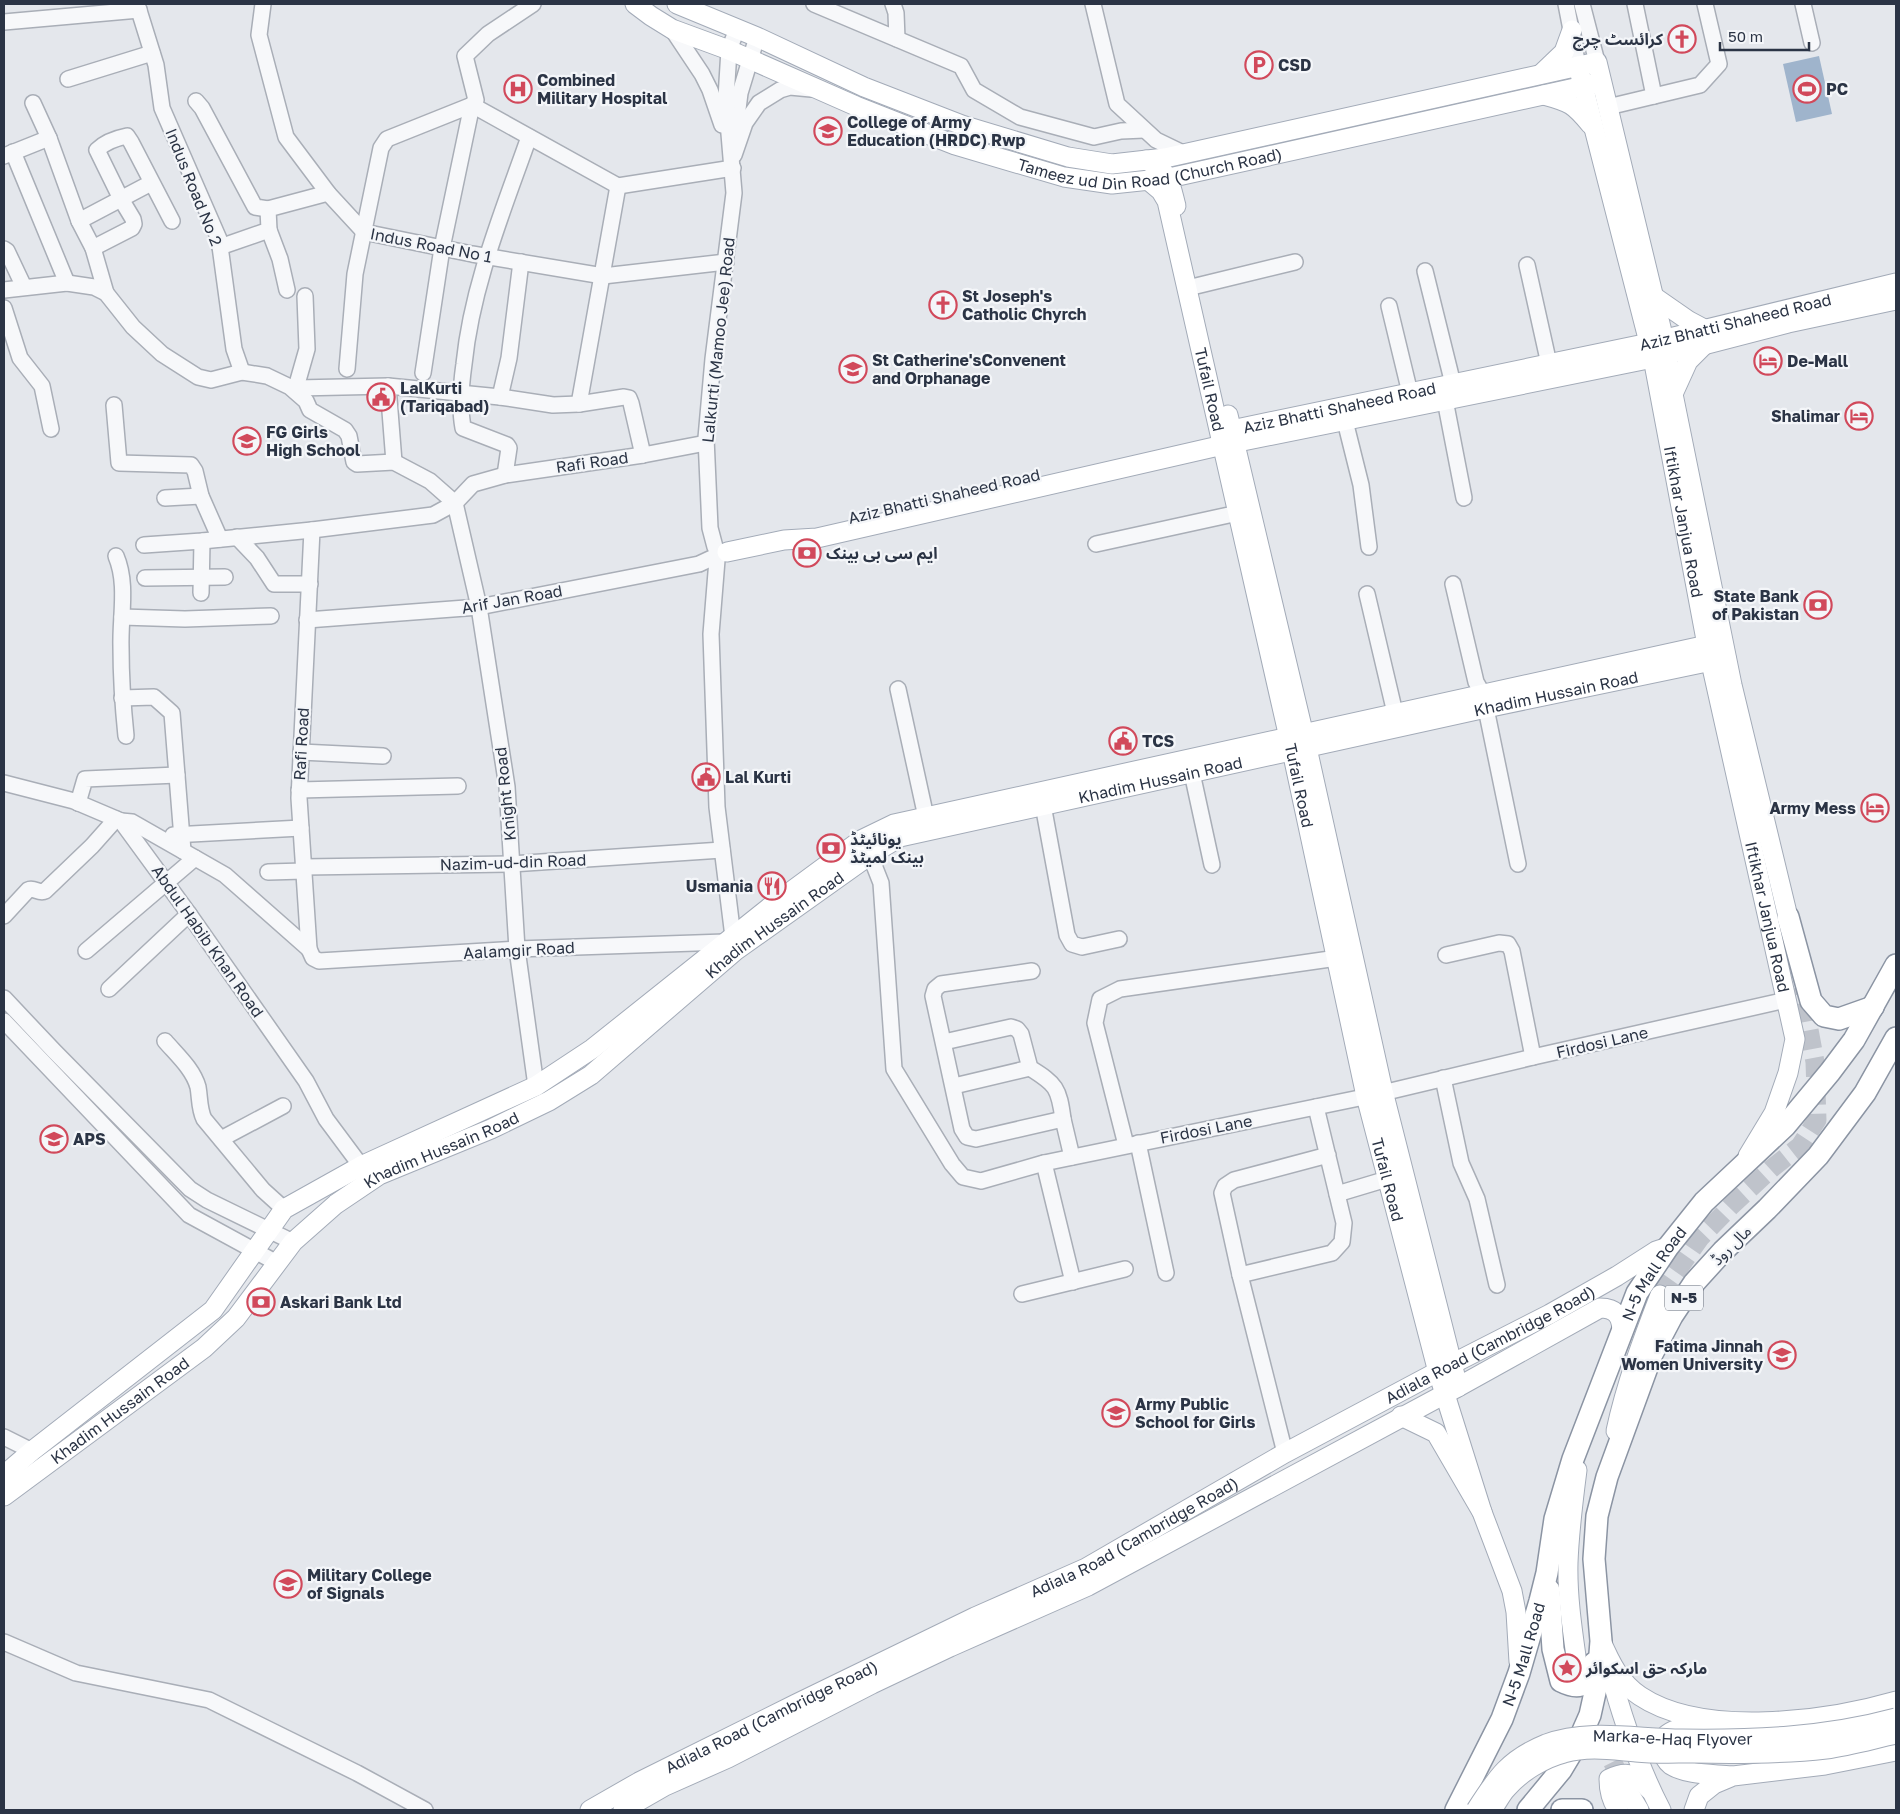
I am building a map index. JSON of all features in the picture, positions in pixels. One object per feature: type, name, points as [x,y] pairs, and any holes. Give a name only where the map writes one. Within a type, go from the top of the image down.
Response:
[{"type":"highway","points":[[1788,917],[1811,1002],[1824,1016],[1839,1019],[1873,1008]]},
{"type":"highway","name":"N-5 Mall Road","points":[[1456,1810],[1502,1719],[1548,1573],[1555,1519],[1573,1459],[1637,1292],[1668,1247],[1704,1202],[1785,1126],[1854,1040],[1896,965]]},
{"type":"highway","name":"مال روڈ","points":[[1601,1641],[1594,1560],[1597,1516],[1607,1477],[1652,1354],[1672,1316],[1694,1283],[1723,1251],[1818,1156],[1865,1093],[1896,1038]]},
{"type":"highway","points":[[1548,1573],[1553,1649],[1561,1681],[1577,1686],[1589,1680],[1601,1641]]},
{"type":"highway","points":[[1528,1810],[1561,1770],[1580,1740],[1590,1715],[1598,1679],[1601,1641]]},
{"type":"highway","points":[[1562,1810],[1582,1810]]},
{"type":"main road","name":"Tameez ud Din Road (Church Road)","points":[[635,4],[650,16],[672,29],[730,50],[856,106],[955,144],[1064,177],[1112,184],[1160,177],[1602,82]]},
{"type":"main road","name":"Tameez ud Din Road (Church Road)","points":[[677,4],[757,37],[864,87],[962,125],[1068,157],[1112,164],[1185,154],[1597,62]]},
{"type":"main road","points":[[1540,75],[1564,52],[1572,30]]},
{"type":"main road","name":"Iftikhar Janjua Road","points":[[1597,62],[1654,296],[1658,349],[1714,655],[1786,1000],[1796,1039],[1788,1073],[1774,1113],[1742,1165]]},
{"type":"main road","name":"Iftikhar Janjua Road","points":[[1578,66],[1593,128],[1673,394],[1714,655],[1788,917]]},
{"type":"main road","points":[[1544,95],[1568,102],[1580,112],[1593,128]]},
{"type":"main road","points":[[1146,160],[1160,177],[1166,167],[1185,154]]},
{"type":"main road","name":"Tufail Road","points":[[1160,177],[1228,438],[1238,513],[1298,742],[1337,958],[1375,1094],[1482,1512]]},
{"type":"main road","name":"Tufail Road","points":[[1160,177],[1196,286],[1228,438],[1298,742],[1375,1094],[1387,1178],[1445,1368]]},
{"type":"main road","name":"Aziz Bhatti Shaheed Road","points":[[718,554],[784,540],[818,538],[1410,394],[1449,392],[1658,349],[1896,283]]},
{"type":"main road","points":[[1654,296],[1689,321],[1705,337],[1688,361],[1673,394]]},
{"type":"main road","name":"Aziz Bhatti Shaheed Road","points":[[1705,337],[1788,323],[1896,300]]},
{"type":"main road","name":"Aziz Bhatti Shaheed Road","points":[[1228,438],[1346,421],[1549,364],[1658,349]]},
{"type":"main road","name":"Khadim Hussain Road","points":[[4,1496],[204,1348],[236,1318],[293,1242],[336,1204],[380,1175],[491,1129],[549,1101],[591,1075],[770,906],[861,840],[894,824],[926,817],[1714,655]]},
{"type":"main road","name":"Khadim Hussain Road","points":[[4,1475],[213,1310],[284,1209],[361,1166],[536,1086],[592,1049],[731,943],[900,837],[1192,773],[1395,713],[1485,701]]},
{"type":"main road","name":"Adiala Road (Cambridge Road)","points":[[590,1810],[639,1782],[796,1704],[975,1617],[1086,1568],[1285,1453],[1550,1314],[1656,1251],[1668,1247]]},
{"type":"main road","points":[[1607,1477],[1620,1411],[1639,1348],[1660,1294]]},
{"type":"main road","name":"Adiala Road (Cambridge Road)","points":[[623,1810],[665,1786],[728,1758],[950,1646],[1088,1586],[1600,1308],[1610,1308],[1617,1313],[1622,1324],[1622,1334]]},
{"type":"main road","points":[[1401,1416],[1436,1433],[1482,1512],[1512,1591],[1519,1641],[1518,1673]]},
{"type":"main road","points":[[1579,1678],[1571,1622],[1568,1564],[1571,1508],[1583,1433]]},
{"type":"main road","points":[[1601,1641],[1612,1667],[1638,1696],[1670,1710],[1725,1722]]},
{"type":"main road","points":[[1601,1641],[1617,1696],[1652,1792],[1661,1810]]},
{"type":"main road","points":[[1896,1701],[1840,1715],[1809,1719],[1725,1722],[1688,1726],[1671,1731],[1664,1736],[1661,1745],[1664,1756],[1670,1764],[1686,1771],[1732,1776],[1825,1765],[1896,1751]]},
{"type":"main road","name":"Marka-e-Haq Flyover","points":[[1476,1810],[1504,1770],[1524,1755],[1548,1744],[1574,1738],[1604,1735],[1649,1739],[1738,1740],[1788,1737],[1851,1728],[1896,1718]]},
{"type":"main road","name":"Marka-e-Haq Flyover","points":[[1492,1810],[1506,1788],[1522,1774],[1541,1762],[1564,1753],[1608,1749],[1637,1752],[1754,1754],[1790,1752],[1827,1748],[1896,1734]]},
{"type":"main road","points":[[1618,1810],[1613,1803],[1609,1789],[1609,1779],[1621,1773],[1629,1774],[1640,1780],[1652,1792]]},
{"type":"main road","points":[[1694,1810],[1699,1796],[1714,1784],[1732,1776]]},
{"type":"main road","points":[[1624,1785],[1639,1810]]},
{"type":"street","name":"Indus Road No 1","points":[[263,4],[259,35],[286,137],[328,194],[364,232],[442,248],[602,276],[726,262]]},
{"type":"street","points":[[423,373],[442,248],[472,105],[476,100],[465,56],[488,34],[533,4]]},
{"type":"street","points":[[814,4],[960,66],[974,90],[1020,117],[1094,137],[1121,131],[1144,130]]},
{"type":"street","points":[[892,4],[896,12],[896,39]]},
{"type":"street","points":[[1093,4],[1117,104],[1156,140],[1185,154]]},
{"type":"street","name":"Iftikhar Janjua Road","points":[[1566,4],[1578,66]]},
{"type":"street","name":"Iftikhar Janjua Road","points":[[1582,4],[1597,62]]},
{"type":"street","points":[[1635,4],[1654,96]]},
{"type":"street","points":[[1608,107],[1700,85],[1719,64],[1705,4]]},
{"type":"street","points":[[1803,4],[1812,43]]},
{"type":"street","points":[[4,22],[138,7]]},
{"type":"street","name":"Indus Road No 2","points":[[138,7],[156,65],[162,108],[219,239],[234,349],[242,372]]},
{"type":"street","points":[[672,29],[690,54],[710,90],[733,165]]},
{"type":"street","name":"Lalkurti (Mamoo Jee) Road","points":[[731,943],[717,807],[711,634],[718,554],[710,528],[706,442],[713,359],[734,193],[733,165],[727,129],[726,98],[730,50],[738,29]]},
{"type":"street","name":"Lalkurti (Mamoo Jee) Road","points":[[733,165],[740,93],[757,37]]},
{"type":"street","points":[[68,79],[152,52]]},
{"type":"street","points":[[733,165],[742,128],[759,102],[780,90],[790,87],[820,90]]},
{"type":"street","points":[[196,101],[202,108],[255,207],[268,209],[328,194]]},
{"type":"street","points":[[33,103],[49,138],[80,221],[93,248],[106,293],[133,327],[162,354],[198,377],[211,380],[242,372],[267,376],[296,390],[306,401],[310,410],[347,433],[354,462],[357,464],[394,462],[430,481],[455,504]]},
{"type":"street","points":[[472,105],[618,186],[733,165]]},
{"type":"street","points":[[348,369],[355,274],[381,148],[387,140],[472,105]]},
{"type":"street","points":[[93,248],[132,228],[134,224],[97,150],[127,136],[172,221]]},
{"type":"street","points":[[505,476],[509,448],[507,445],[463,428],[460,392],[473,305],[529,137]]},
{"type":"street","points":[[49,138],[8,154],[67,284]]},
{"type":"street","points":[[80,221],[151,183]]},
{"type":"street","points":[[579,404],[618,186]]},
{"type":"street","points":[[268,209],[270,230],[280,258],[288,290]]},
{"type":"street","points":[[220,247],[270,230]]},
{"type":"street","points":[[4,249],[7,251],[24,287]]},
{"type":"street","points":[[500,396],[509,358],[521,262]]},
{"type":"street","points":[[1196,286],[1295,262]]},
{"type":"street","points":[[1527,266],[1549,364]]},
{"type":"street","points":[[1425,271],[1449,392],[1464,498]]},
{"type":"street","points":[[4,290],[67,284],[94,287],[106,293]]},
{"type":"street","points":[[296,390],[307,349],[305,296]]},
{"type":"street","points":[[1389,306],[1410,394]]},
{"type":"street","points":[[4,308],[20,358],[42,386],[51,429]]},
{"type":"street","points":[[388,386],[394,462]]},
{"type":"street","points":[[296,390],[388,386],[500,396],[553,405],[579,404],[624,397],[629,398],[642,455]]},
{"type":"street","points":[[114,405],[119,463],[191,465],[201,496],[220,539]]},
{"type":"street","points":[[1346,421],[1361,485],[1369,547]]},
{"type":"street","name":"Rafi Road","points":[[144,545],[312,530],[434,516],[455,504],[473,484],[505,476],[642,455],[706,442]]},
{"type":"street","points":[[165,498],[201,496]]},
{"type":"street","name":"Knight Road","points":[[455,504],[479,607],[507,786],[517,949],[536,1086]]},
{"type":"street","points":[[1096,544],[1238,513]]},
{"type":"street","name":"Rafi Road","points":[[311,953],[299,790],[312,530]]},
{"type":"street","points":[[237,537],[257,558],[274,584],[310,584]]},
{"type":"street","points":[[201,586],[202,541]]},
{"type":"street","name":"Arif Jan Road","points":[[307,620],[479,607],[699,564],[718,554]]},
{"type":"street","points":[[116,556],[121,568],[122,698],[126,736]]},
{"type":"street","points":[[145,578],[201,586],[225,577]]},
{"type":"street","points":[[1453,584],[1476,682],[1485,701],[1518,864]]},
{"type":"street","points":[[1368,594],[1395,713]]},
{"type":"street","points":[[122,617],[185,619],[271,616]]},
{"type":"street","points":[[898,689],[926,817]]},
{"type":"street","points":[[122,698],[154,697],[172,713],[182,834],[189,855]]},
{"type":"street","points":[[301,752],[384,756]]},
{"type":"street","points":[[1192,773],[1212,865]]},
{"type":"street","points":[[78,804],[85,779],[177,775]]},
{"type":"street","points":[[4,783],[78,804],[119,820],[132,822],[225,875],[311,953]]},
{"type":"street","points":[[299,790],[458,786]]},
{"type":"street","points":[[1043,805],[1067,935],[1072,944],[1082,947],[1119,939]]},
{"type":"street","points":[[4,916],[28,890],[45,891],[119,820]]},
{"type":"street","name":"Abdul Habib Khan Road","points":[[119,820],[189,914],[306,1081],[326,1118],[361,1166]]},
{"type":"street","points":[[156,836],[301,828]]},
{"type":"street","name":"Nazim-ud-din Road","points":[[268,872],[304,869],[511,864],[722,850]]},
{"type":"street","points":[[86,951],[166,883],[189,855]]},
{"type":"street","name":"Firdosi Lane","points":[[870,855],[881,883],[894,1068],[952,1164],[963,1177],[981,1181],[1044,1163],[1316,1107],[1786,1000]]},
{"type":"street","points":[[110,989],[189,914]]},
{"type":"street","name":"Aalamgir Road","points":[[311,953],[319,961],[517,949],[731,943]]},
{"type":"street","points":[[1446,955],[1499,944],[1508,944],[1512,951],[1533,1057]]},
{"type":"street","points":[[1166,1273],[1132,1144],[1095,1023],[1100,999],[1120,989],[1337,958]]},
{"type":"street","points":[[1032,971],[941,984],[935,989],[933,996],[962,1129],[967,1137],[976,1139],[1064,1119]]},
{"type":"street","points":[[4,998],[190,1189],[210,1201],[293,1242]]},
{"type":"street","points":[[4,1021],[189,1215],[277,1263]]},
{"type":"street","points":[[944,1042],[1011,1027],[1017,1029],[1021,1034],[1030,1068],[1050,1081],[1060,1096],[1072,1157]]},
{"type":"street","points":[[165,1041],[190,1070],[198,1087],[201,1113],[221,1140],[264,1190],[284,1209]]},
{"type":"street","points":[[954,1086],[1030,1068]]},
{"type":"street","points":[[1443,1078],[1461,1163],[1477,1199],[1498,1285]]},
{"type":"street","points":[[221,1140],[283,1106]]},
{"type":"street","points":[[1240,1275],[1332,1253],[1342,1242],[1344,1223],[1316,1107]]},
{"type":"street","points":[[1285,1453],[1240,1275],[1222,1193],[1225,1186],[1234,1180],[1328,1155]]},
{"type":"street","points":[[1044,1163],[1073,1282]]},
{"type":"street","points":[[1337,1194],[1387,1178]]},
{"type":"street","points":[[195,1219],[210,1201]]},
{"type":"street","points":[[1022,1294],[1125,1269]]},
{"type":"street","points":[[4,1437],[32,1451]]},
{"type":"street","points":[[4,1642],[76,1673],[209,1700],[357,1773],[425,1810]]},
{"type":"water","name":"PC","points":[[1819,56],[1832,114],[1796,122],[1783,64]]},
{"type":"tunnel","points":[[1660,1295],[1700,1238],[1771,1169],[1800,1146],[1817,1120],[1815,1062],[1801,987]]},
{"type":"tunnel","points":[[1600,1737],[1624,1785]]},
{"type":"place","name":"کرائسٹ چرچ","points":[[1682,39]]},
{"type":"place","name":"CSD","points":[[1259,65]]},
{"type":"place","name":"Combined Military Hospital","points":[[518,89]]},
{"type":"place","name":"PC","points":[[1807,89]]},
{"type":"place","name":"College of Army Education (HRDC) Rwp","points":[[828,131]]},
{"type":"place","name":"St Joseph's Catholic Chyrch","points":[[943,305]]},
{"type":"place","name":"De-Mall","points":[[1768,361]]},
{"type":"place","name":"St Catherine'sConvenent and Orphanage","points":[[853,369]]},
{"type":"place","name":"LalKurti (Tariqabad)","points":[[381,397]]},
{"type":"place","name":"Shalimar","points":[[1859,416]]},
{"type":"place","name":"FG Girls High School","points":[[247,441]]},
{"type":"place","name":"ایم سی بی بینک","points":[[807,553]]},
{"type":"place","name":"State Bank of Pakistan","points":[[1818,605]]},
{"type":"place","name":"TCS","points":[[1123,741]]},
{"type":"place","name":"Lal Kurti","points":[[706,777]]},
{"type":"place","name":"Army Mess","points":[[1875,808]]},
{"type":"place","name":"یونائیٹڈ بینک لمیٹڈ","points":[[831,848]]},
{"type":"place","name":"Usmania","points":[[772,886]]},
{"type":"place","name":"APS","points":[[54,1139]]},
{"type":"place","name":"Askari Bank Ltd","points":[[261,1302]]},
{"type":"place","name":"Fatima Jinnah Women University","points":[[1782,1355]]},
{"type":"place","name":"Army Public School for Girls","points":[[1116,1413]]},
{"type":"place","name":"Military College of Signals","points":[[288,1584]]},
{"type":"place","name":"مارکہ حق اسکوائر","points":[[1567,1668]]}]
